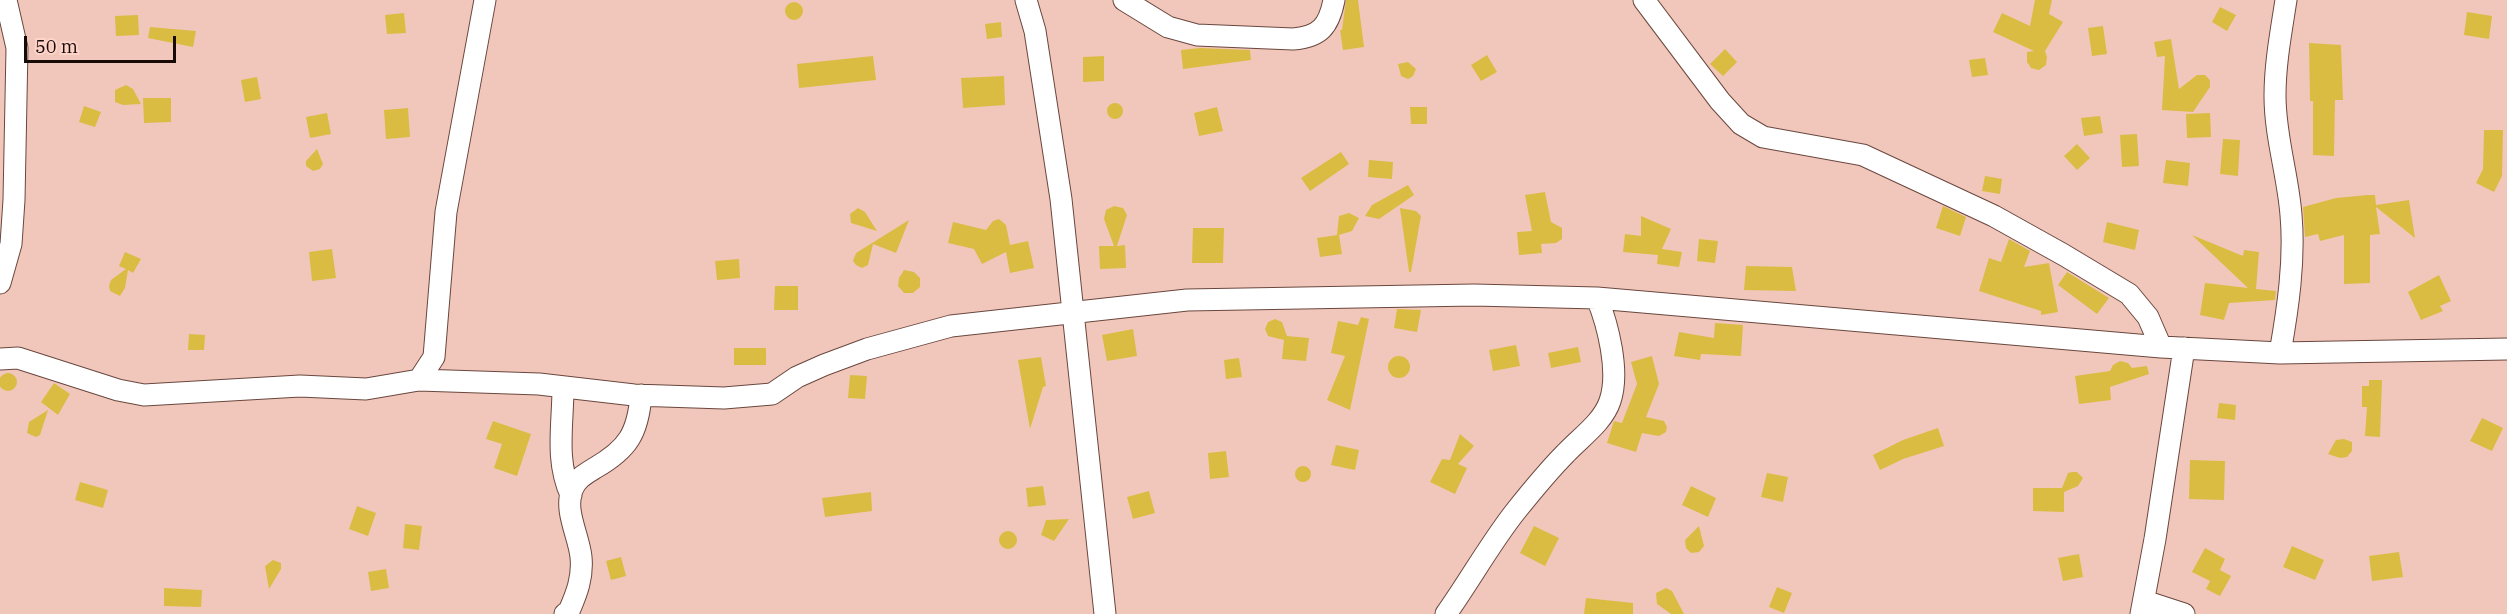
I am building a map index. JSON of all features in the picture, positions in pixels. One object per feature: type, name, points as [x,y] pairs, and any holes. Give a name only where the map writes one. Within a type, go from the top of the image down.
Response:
[{"type":"street","points":[[0,284],[11,244],[14,188],[16,48],[6,0]]},
{"type":"street","points":[[419,380],[434,357],[446,212],[485,0]]},
{"type":"street","points":[[1026,0],[1035,32],[1053,136],[1075,313],[1105,614]]},
{"type":"street","points":[[1124,0],[1168,27],[1197,35],[1293,39],[1307,38],[1318,33],[1327,22],[1334,0]]},
{"type":"street","points":[[1644,0],[1720,101],[1741,124],[1763,137],[1863,155],[1994,216],[2129,294],[2148,317],[2161,347]]},
{"type":"street","points":[[2280,353],[2291,258],[2291,215],[2275,97],[2286,0]]},
{"type":"street","points":[[0,359],[18,358],[118,390],[144,395],[300,386],[366,389],[419,380],[457,380],[641,395],[724,398],[772,394],[797,377],[824,365],[867,349],[951,326],[1187,300],[1474,295],[1597,298],[2161,347],[2280,353],[2507,349]]},
{"type":"street","points":[[1446,614],[1514,513],[1607,406],[1612,382],[1610,343],[1597,298]]},
{"type":"street","points":[[2184,348],[2142,607],[2184,614]]},
{"type":"street","points":[[434,357],[457,380]]},
{"type":"street","points":[[563,387],[560,454],[563,477],[571,495]]},
{"type":"street","points":[[565,614],[569,611],[581,576],[581,557],[571,514],[571,495],[575,483],[626,446],[636,428],[641,395]]},
{"type":"building","points":[[1346,0],[1358,0],[1364,47],[1343,50],[1340,30],[1342,30]]},
{"type":"building","points":[[2035,0],[2052,0],[2049,14],[2063,22],[2045,51],[2046,65],[2039,70],[2031,68],[2027,62],[2027,52],[2034,51],[1993,32],[2002,13],[2030,26]]},
{"type":"building","points":[[794,2],[800,5],[803,11],[800,17],[794,20],[788,17],[785,11],[788,5]]},
{"type":"building","points":[[2220,7],[2236,15],[2227,31],[2212,22]]},
{"type":"building","points":[[2467,12],[2492,16],[2489,39],[2464,35]]},
{"type":"building","points":[[404,13],[406,33],[387,34],[385,15]]},
{"type":"building","points":[[138,15],[139,35],[116,36],[115,16]]},
{"type":"building","points":[[1001,22],[1002,37],[987,39],[985,24]]},
{"type":"building","points":[[2103,26],[2107,54],[2092,56],[2088,28]]},
{"type":"building","points":[[150,27],[196,31],[193,47],[148,38]]},
{"type":"building","points":[[2171,39],[2179,89],[2197,75],[2205,75],[2210,80],[2210,87],[2193,112],[2162,110],[2165,56],[2157,57],[2154,42]]},
{"type":"building","points":[[2309,43],[2341,45],[2343,100],[2335,100],[2334,156],[2313,155],[2313,101],[2310,101]]},
{"type":"building","points":[[1200,48],[1250,50],[1251,60],[1183,69],[1181,50]]},
{"type":"building","points":[[1725,49],[1737,62],[1723,76],[1710,64]]},
{"type":"building","points":[[1487,55],[1497,72],[1481,81],[1471,65]]},
{"type":"building","points":[[873,56],[876,80],[799,88],[797,64]]},
{"type":"building","points":[[1104,56],[1104,81],[1083,82],[1083,57]]},
{"type":"building","points":[[1985,58],[1988,75],[1972,77],[1969,60]]},
{"type":"building","points":[[1408,62],[1416,69],[1413,76],[1408,79],[1401,76],[1398,64]]},
{"type":"building","points":[[1004,76],[1005,105],[963,108],[961,78]]},
{"type":"building","points":[[257,77],[261,99],[245,102],[241,80]]},
{"type":"building","points":[[126,85],[133,89],[141,104],[123,105],[115,102],[115,90]]},
{"type":"building","points":[[143,98],[171,98],[171,122],[144,123]]},
{"type":"building","points":[[1112,103],[1118,103],[1123,111],[1121,117],[1112,119],[1107,114],[1107,108]]},
{"type":"building","points":[[84,106],[101,112],[95,127],[79,122]]},
{"type":"building","points":[[1217,107],[1223,131],[1199,136],[1194,113]]},
{"type":"building","points":[[1410,107],[1427,107],[1427,124],[1411,124]]},
{"type":"building","points":[[408,108],[410,137],[386,139],[384,110]]},
{"type":"building","points":[[327,113],[331,134],[310,138],[306,117]]},
{"type":"building","points":[[2210,113],[2211,137],[2187,138],[2186,114]]},
{"type":"building","points":[[2100,116],[2103,133],[2084,136],[2081,118]]},
{"type":"building","points":[[2484,130],[2503,130],[2502,176],[2494,192],[2476,183],[2483,169]]},
{"type":"building","points":[[2137,134],[2139,166],[2122,167],[2120,135]]},
{"type":"building","points":[[2223,139],[2240,140],[2238,176],[2220,174]]},
{"type":"building","points":[[2077,144],[2090,158],[2077,170],[2064,156]]},
{"type":"building","points":[[317,149],[323,164],[320,169],[313,171],[306,166],[306,161]]},
{"type":"building","points":[[1341,152],[1349,164],[1310,191],[1301,178]]},
{"type":"building","points":[[1369,160],[1393,162],[1392,179],[1368,177]]},
{"type":"building","points":[[2166,160],[2190,163],[2188,186],[2163,183]]},
{"type":"building","points":[[1985,176],[2002,179],[2000,194],[1982,191]]},
{"type":"building","points":[[1408,185],[1414,195],[1379,219],[1365,216],[1372,205]]},
{"type":"building","points":[[1545,192],[1551,222],[1562,228],[1562,239],[1556,243],[1541,244],[1542,253],[1519,255],[1517,232],[1532,231],[1525,195]]},
{"type":"building","points":[[2375,195],[2376,205],[2409,200],[2415,238],[2376,207],[2380,234],[2370,235],[2370,283],[2344,284],[2344,235],[2320,241],[2318,234],[2305,237],[2303,207],[2336,198]]},
{"type":"building","points":[[1114,206],[1123,208],[1127,215],[1117,246],[1125,245],[1126,268],[1100,269],[1099,246],[1114,246],[1104,219],[1106,210]]},
{"type":"building","points":[[1943,206],[1966,217],[1960,236],[1936,228]]},
{"type":"building","points":[[858,208],[865,212],[877,231],[851,223],[850,214]]},
{"type":"building","points":[[1400,208],[1416,211],[1421,216],[1411,272],[1409,272]]},
{"type":"building","points":[[1349,213],[1359,218],[1352,231],[1339,235],[1342,254],[1320,257],[1317,238],[1337,235],[1339,216]]},
{"type":"building","points":[[1641,216],[1671,229],[1662,249],[1682,252],[1679,267],[1657,264],[1658,255],[1623,252],[1625,234],[1641,236]]},
{"type":"building","points":[[999,219],[1006,225],[1010,245],[1028,241],[1034,268],[1010,273],[1006,252],[982,264],[974,249],[948,243],[953,222],[986,230],[993,221]]},
{"type":"building","points":[[909,220],[896,253],[873,244],[868,265],[862,268],[856,265],[853,261],[856,253]]},
{"type":"building","points":[[2107,222],[2139,230],[2135,250],[2103,242]]},
{"type":"building","points":[[1193,228],[1224,228],[1223,263],[1192,263]]},
{"type":"building","points":[[2192,235],[2243,256],[2244,250],[2259,252],[2256,289],[2276,291],[2275,300],[2229,303],[2224,320],[2200,315],[2205,283],[2248,288]]},
{"type":"building","points":[[1699,239],[1718,241],[1715,263],[1697,261]]},
{"type":"building","points":[[2009,239],[2030,251],[2024,267],[2049,263],[2058,312],[2041,315],[2041,311],[1979,291],[1989,258],[2001,262]]},
{"type":"building","points":[[332,249],[336,278],[312,281],[309,252]]},
{"type":"building","points":[[125,252],[141,259],[133,273],[128,270],[125,288],[120,296],[110,291],[109,286],[111,280],[126,269],[119,266]]},
{"type":"building","points":[[739,259],[740,278],[717,280],[715,261]]},
{"type":"building","points":[[1746,266],[1792,267],[1796,291],[1744,290]]},
{"type":"building","points":[[904,270],[914,272],[920,278],[920,287],[913,293],[904,293],[898,286],[899,278]]},
{"type":"building","points":[[2067,272],[2109,298],[2097,314],[2058,285]]},
{"type":"building","points":[[2439,275],[2451,301],[2440,306],[2443,311],[2421,320],[2408,292]]},
{"type":"building","points":[[775,286],[798,286],[798,310],[774,310]]},
{"type":"building","points":[[1397,309],[1421,310],[1417,332],[1394,328]]},
{"type":"building","points":[[1361,317],[1369,319],[1350,410],[1327,400],[1345,356],[1331,353],[1338,321],[1358,325]]},
{"type":"building","points":[[1275,319],[1282,322],[1287,336],[1309,338],[1306,361],[1282,359],[1284,340],[1268,336],[1265,329],[1268,322]]},
{"type":"building","points":[[1715,323],[1743,325],[1741,356],[1701,354],[1700,360],[1674,356],[1679,332],[1714,338]]},
{"type":"building","points":[[1133,329],[1137,356],[1107,361],[1102,335]]},
{"type":"building","points":[[189,334],[205,335],[204,350],[188,350]]},
{"type":"building","points":[[1516,345],[1520,366],[1493,371],[1489,350]]},
{"type":"building","points":[[1578,347],[1581,362],[1551,368],[1548,353]]},
{"type":"building","points":[[734,348],[766,348],[766,365],[734,365]]},
{"type":"building","points":[[1399,356],[1407,359],[1410,367],[1407,375],[1399,378],[1391,375],[1388,367],[1391,359]]},
{"type":"building","points":[[1652,356],[1659,384],[1646,417],[1664,421],[1667,427],[1666,432],[1659,436],[1642,433],[1636,452],[1607,443],[1614,421],[1622,423],[1637,384],[1631,362]]},
{"type":"building","points":[[1041,357],[1046,386],[1043,387],[1030,429],[1018,360]]},
{"type":"building","points":[[1239,358],[1242,377],[1226,379],[1224,360]]},
{"type":"building","points":[[2120,361],[2128,363],[2132,368],[2147,366],[2149,374],[2110,387],[2111,400],[2079,404],[2075,376],[2110,371],[2113,365]]},
{"type":"building","points":[[8,373],[14,376],[17,382],[14,388],[8,391],[2,388],[-1,382],[2,376]]},
{"type":"building","points":[[850,375],[867,376],[865,399],[848,398]]},
{"type":"building","points":[[2369,380],[2382,380],[2380,437],[2365,436],[2367,407],[2362,407],[2362,386],[2369,386]]},
{"type":"building","points":[[54,383],[70,394],[58,415],[41,402]]},
{"type":"building","points":[[2219,403],[2236,405],[2235,420],[2217,418]]},
{"type":"building","points":[[48,410],[40,435],[36,437],[27,433],[29,422]]},
{"type":"building","points":[[2482,418],[2503,428],[2492,451],[2470,441]]},
{"type":"building","points":[[493,421],[531,434],[517,476],[494,468],[502,444],[486,439]]},
{"type":"building","points":[[1938,428],[1944,446],[1903,459],[1880,470],[1873,455],[1903,440]]},
{"type":"building","points":[[1460,434],[1474,446],[1458,464],[1467,468],[1455,494],[1430,482],[1442,459],[1450,460]]},
{"type":"building","points":[[2344,439],[2352,442],[2352,451],[2347,457],[2340,458],[2328,454],[2336,440]]},
{"type":"building","points":[[1336,445],[1359,450],[1355,470],[1331,465]]},
{"type":"building","points":[[1226,451],[1229,477],[1210,479],[1208,453]]},
{"type":"building","points":[[2190,460],[2225,461],[2224,500],[2189,499]]},
{"type":"building","points":[[1300,466],[1306,466],[1311,474],[1309,480],[1300,482],[1295,477],[1295,471]]},
{"type":"building","points":[[2077,472],[2083,478],[2078,486],[2064,492],[2064,512],[2033,511],[2033,488],[2062,488],[2068,473]]},
{"type":"building","points":[[1767,473],[1788,477],[1783,502],[1761,497]]},
{"type":"building","points":[[80,482],[108,490],[103,508],[75,500]]},
{"type":"building","points":[[1043,486],[1046,505],[1028,507],[1026,488]]},
{"type":"building","points":[[1691,486],[1716,498],[1708,517],[1682,505]]},
{"type":"building","points":[[1149,491],[1155,513],[1133,519],[1127,497]]},
{"type":"building","points":[[871,492],[872,511],[825,517],[822,498]]},
{"type":"building","points":[[357,506],[376,513],[368,536],[349,529]]},
{"type":"building","points":[[1069,519],[1054,541],[1041,535],[1046,520]]},
{"type":"building","points":[[405,524],[422,526],[419,550],[403,548]]},
{"type":"building","points":[[1534,526],[1559,538],[1545,566],[1520,553]]},
{"type":"building","points":[[1699,526],[1704,546],[1699,552],[1691,553],[1686,548],[1685,540]]},
{"type":"building","points":[[1008,531],[1014,534],[1017,540],[1014,546],[1008,549],[1002,546],[999,540],[1002,534]]},
{"type":"building","points":[[2292,546],[2324,560],[2315,580],[2283,567]]},
{"type":"building","points":[[2205,548],[2225,559],[2220,570],[2231,576],[2220,596],[2206,589],[2210,581],[2192,572]]},
{"type":"building","points":[[2399,552],[2403,577],[2372,581],[2369,556]]},
{"type":"building","points":[[2079,554],[2083,577],[2063,581],[2058,558]]},
{"type":"building","points":[[621,557],[626,576],[611,580],[606,561]]},
{"type":"building","points":[[273,560],[281,563],[281,569],[269,589],[265,566]]},
{"type":"building","points":[[386,569],[389,588],[371,591],[368,572]]},
{"type":"building","points":[[1777,587],[1792,593],[1784,613],[1769,607]]},
{"type":"building","points":[[164,588],[202,590],[201,607],[164,606]]},
{"type":"building","points":[[1666,588],[1672,591],[1684,614],[1671,614],[1657,604],[1656,593]]},
{"type":"building","points":[[1586,598],[1633,603],[1633,614],[1584,614]]}]
